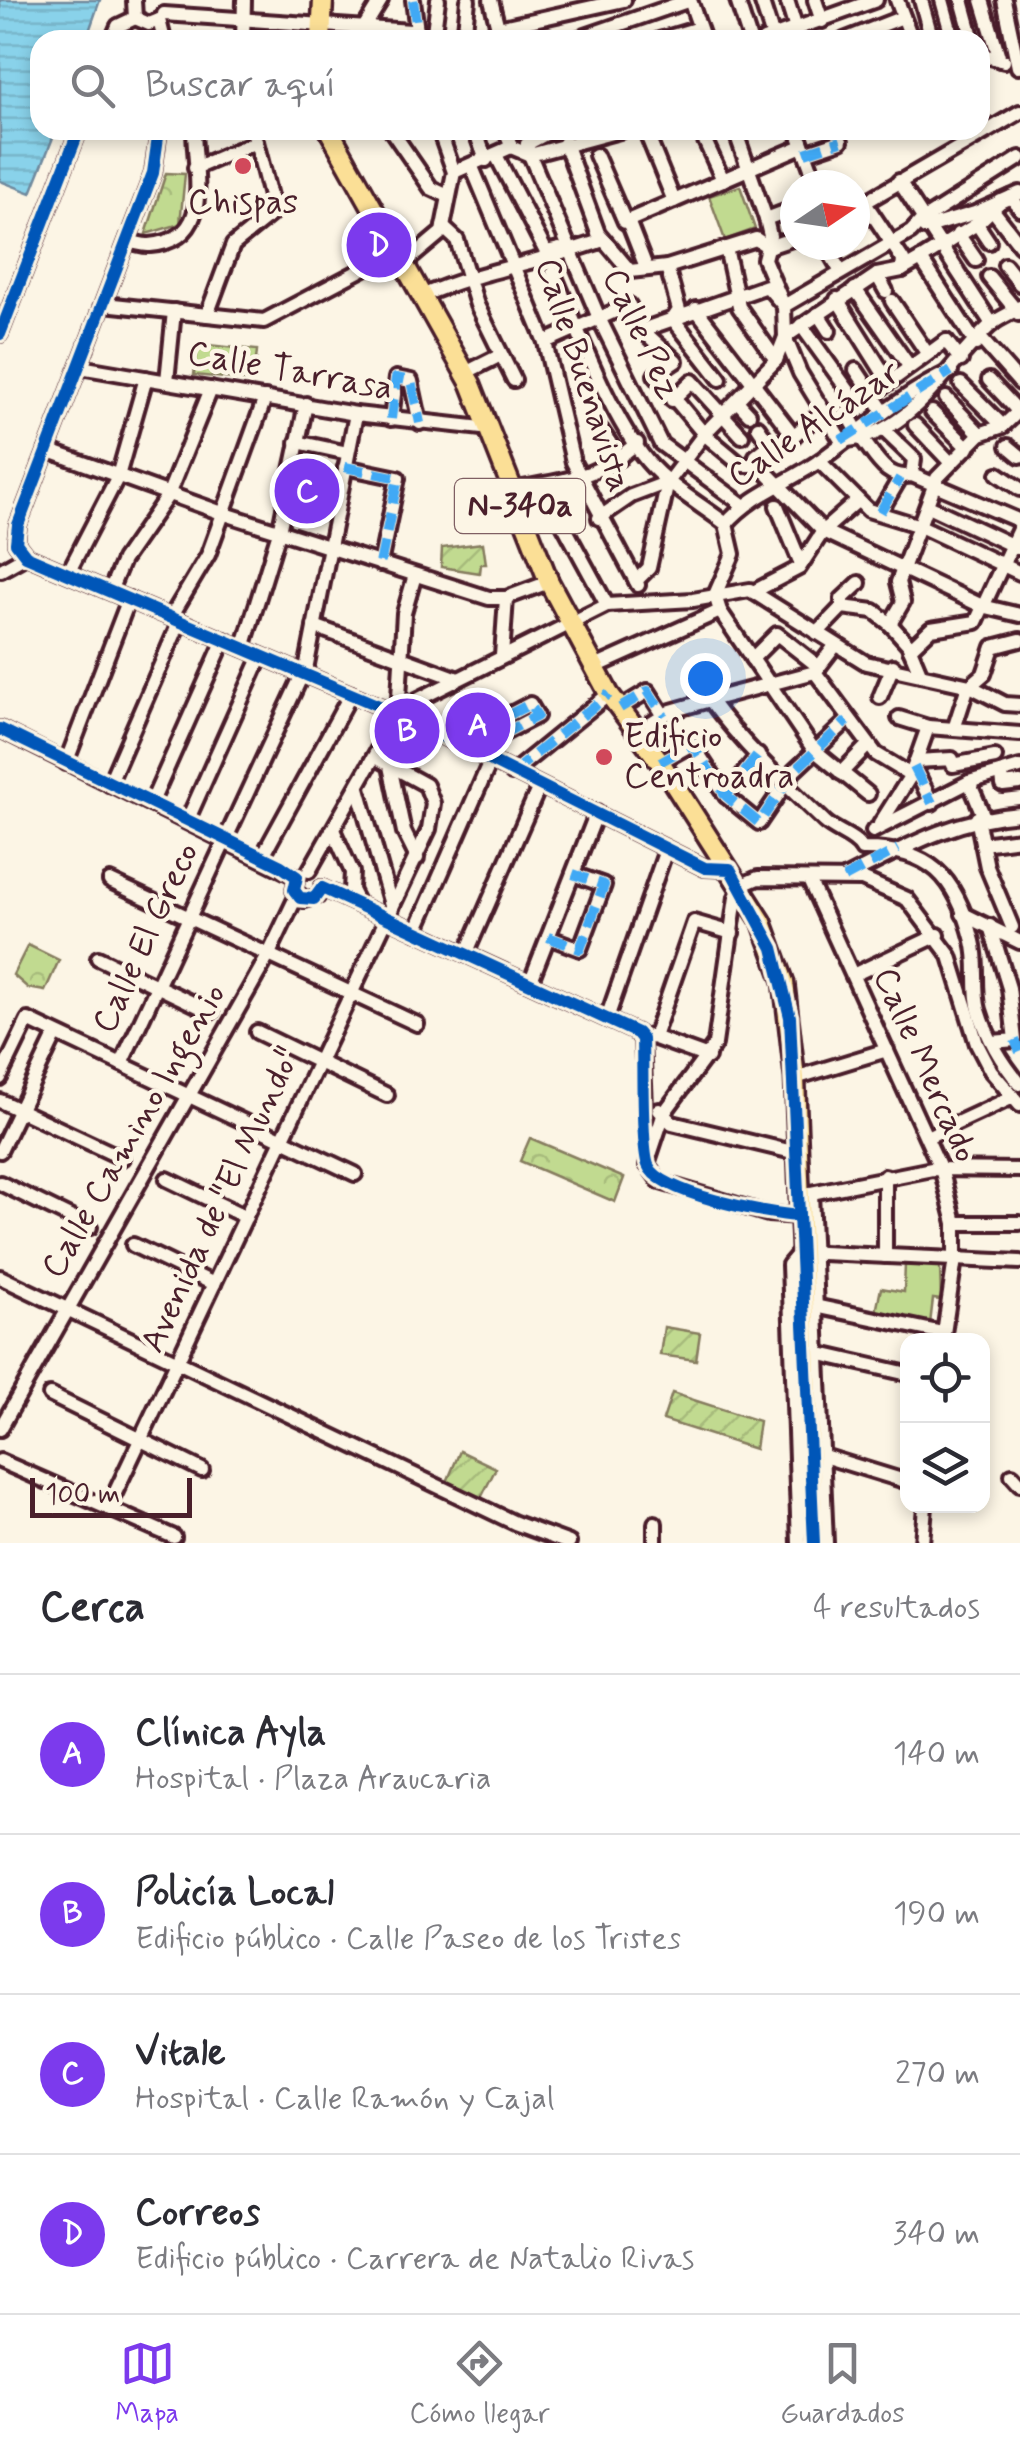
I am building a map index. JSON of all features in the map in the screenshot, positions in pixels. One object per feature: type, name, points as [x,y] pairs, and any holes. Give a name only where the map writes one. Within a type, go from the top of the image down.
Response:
[{"type":"highway","points":[[322,30],[323,0]]},
{"type":"highway","name":"N-340a","points":[[335,140],[465,374],[549,582],[594,667],[742,885],[773,948],[784,982],[795,1078],[797,1152],[805,1194],[799,1216],[807,1252],[802,1303],[816,1454],[814,1543]]},
{"type":"street","points":[[134,0],[135,18]]},
{"type":"street","points":[[243,30],[244,0]]},
{"type":"street","points":[[365,26],[381,0]]},
{"type":"street","points":[[414,0],[414,30]]},
{"type":"street","points":[[434,30],[438,0]]},
{"type":"street","points":[[465,30],[468,0]]},
{"type":"street","points":[[491,0],[499,30]]},
{"type":"street","points":[[515,30],[624,0]]},
{"type":"street","points":[[603,30],[690,0],[701,30]]},
{"type":"street","points":[[737,0],[747,30]]},
{"type":"street","points":[[761,0],[767,30]]},
{"type":"street","points":[[787,0],[796,30],[876,0]]},
{"type":"street","points":[[815,0],[820,30]]},
{"type":"street","points":[[896,0],[908,30]]},
{"type":"street","points":[[921,0],[929,30]]},
{"type":"street","points":[[942,0],[950,30]]},
{"type":"street","points":[[962,0],[971,30]]},
{"type":"street","points":[[982,0],[1000,60]]},
{"type":"street","points":[[1004,0],[1019,68]]},
{"type":"street","points":[[116,30],[135,18],[149,24],[164,6],[315,30]]},
{"type":"street","points":[[870,30],[903,17]]},
{"type":"street","points":[[331,30],[365,26],[376,30]]},
{"type":"street","points":[[990,57],[1019,68]]},
{"type":"street","points":[[990,129],[1020,112]]},
{"type":"street","points":[[0,334],[75,140]]},
{"type":"street","points":[[158,140],[153,173],[18,524],[16,544],[26,556],[398,714],[539,787],[598,812],[666,850],[708,869],[730,869]]},
{"type":"street","points":[[127,243],[146,246],[186,235],[195,222],[194,140]]},
{"type":"street","points":[[194,168],[246,140]]},
{"type":"street","points":[[206,315],[233,246],[270,216],[272,204],[255,140]]},
{"type":"street","points":[[398,140],[431,188],[448,196]]},
{"type":"street","points":[[104,304],[264,321],[400,257],[443,227],[454,172],[443,140]]},
{"type":"street","points":[[481,140],[546,252],[568,250]]},
{"type":"street","points":[[510,140],[512,147],[530,155],[579,140]]},
{"type":"street","points":[[529,140],[530,155]]},
{"type":"street","points":[[649,140],[674,201]]},
{"type":"street","points":[[705,140],[723,180]]},
{"type":"street","points":[[636,580],[648,568],[668,482],[704,434],[776,360],[785,338],[784,306],[764,260],[768,247],[766,219],[739,140]]},
{"type":"street","points":[[800,140],[811,170]]},
{"type":"street","points":[[870,199],[971,140]]},
{"type":"street","points":[[627,222],[751,169],[842,141]]},
{"type":"street","points":[[566,143],[604,240],[630,271],[668,266],[756,239],[768,247]]},
{"type":"street","points":[[454,172],[512,147]]},
{"type":"street","name":"Calle Pez","points":[[530,155],[568,250],[661,444],[743,505]]},
{"type":"street","points":[[596,155],[646,267]]},
{"type":"street","points":[[925,225],[1020,158]]},
{"type":"street","name":"Calle Buenavista","points":[[472,167],[545,342],[564,432],[582,482],[644,600]]},
{"type":"street","points":[[899,181],[938,247],[992,324]]},
{"type":"street","points":[[784,306],[925,225],[1009,202]]},
{"type":"street","points":[[785,338],[837,299],[877,275],[902,270],[1009,202]]},
{"type":"street","points":[[1009,202],[1020,246]]},
{"type":"street","points":[[766,219],[780,214]]},
{"type":"street","points":[[870,217],[904,260],[902,270]]},
{"type":"street","points":[[977,224],[989,242]]},
{"type":"street","points":[[443,227],[457,240],[470,274],[471,289],[514,380]]},
{"type":"street","points":[[958,234],[976,260]]},
{"type":"street","points":[[422,296],[470,274],[604,240]]},
{"type":"street","points":[[768,247],[780,243]]},
{"type":"street","points":[[726,248],[746,321],[776,360]]},
{"type":"street","points":[[920,259],[979,342],[1020,383]]},
{"type":"street","points":[[834,260],[841,272]]},
{"type":"street","points":[[1005,264],[1020,284]]},
{"type":"street","points":[[668,266],[679,310],[673,319],[720,379]]},
{"type":"street","points":[[554,272],[577,328],[637,443],[668,482],[726,524]]},
{"type":"street","points":[[877,275],[928,353]]},
{"type":"street","points":[[785,338],[842,440],[885,431],[956,366],[992,324],[1018,311],[989,277]]},
{"type":"street","points":[[545,342],[629,305],[641,329],[767,286],[784,306]]},
{"type":"street","points":[[855,289],[909,366]]},
{"type":"street","points":[[837,299],[889,382]]},
{"type":"street","points":[[696,310],[794,436]]},
{"type":"street","points":[[168,381],[174,311]]},
{"type":"street","points":[[818,314],[829,331]]},
{"type":"street","points":[[801,324],[851,398],[872,394],[946,341],[956,366]]},
{"type":"street","points":[[645,328],[676,362],[654,375],[672,400],[741,465],[759,465]]},
{"type":"street","points":[[465,374],[501,355]]},
{"type":"street","points":[[705,394],[738,366]]},
{"type":"street","name":"Calle Alcázar","points":[[859,434],[884,412],[956,366]]},
{"type":"street","name":"Calle Tarrasa","points":[[80,367],[356,414],[490,429]]},
{"type":"street","points":[[856,370],[884,412]]},
{"type":"street","points":[[68,573],[118,476],[146,378]]},
{"type":"street","points":[[390,419],[396,378],[411,381],[420,423]]},
{"type":"street","points":[[890,624],[904,602],[898,582],[934,487],[950,462],[980,434],[1003,426],[1019,410],[989,380]]},
{"type":"street","points":[[672,400],[692,381],[742,436]]},
{"type":"street","points":[[961,384],[1003,426]]},
{"type":"street","points":[[110,591],[123,560],[168,495],[211,389]]},
{"type":"street","points":[[109,784],[176,619],[208,555],[264,398]]},
{"type":"street","points":[[946,398],[980,434]]},
{"type":"street","points":[[737,401],[750,414]]},
{"type":"street","points":[[243,648],[279,532],[306,404]]},
{"type":"street","points":[[932,412],[968,448]]},
{"type":"street","points":[[910,650],[931,629],[976,622],[982,606],[1001,564],[1016,548],[1020,524],[906,476],[890,474],[847,413],[827,417],[770,445],[756,456],[759,465],[823,531],[982,606],[1018,614]]},
{"type":"street","name":"Calle El Greco","points":[[121,1064],[306,664],[356,414]]},
{"type":"street","points":[[915,425],[950,462]]},
{"type":"street","points":[[758,427],[770,445]]},
{"type":"street","points":[[601,430],[620,458]]},
{"type":"street","points":[[880,512],[914,459],[885,431]]},
{"type":"street","name":"Calle Alcázar","points":[[715,595],[733,554],[726,524],[743,505],[819,461],[842,440]]},
{"type":"street","points":[[298,442],[398,478],[380,564]]},
{"type":"street","points":[[607,604],[551,502],[637,443]]},
{"type":"street","points":[[1008,446],[1020,456]]},
{"type":"street","points":[[47,450],[168,495],[490,598],[506,598],[549,582]]},
{"type":"street","points":[[819,461],[857,502],[920,526],[1020,573]]},
{"type":"street","points":[[998,474],[1020,489]]},
{"type":"street","points":[[514,490],[582,482]]},
{"type":"street","points":[[600,518],[631,496],[668,482]]},
{"type":"street","points":[[286,496],[338,506]]},
{"type":"street","points":[[398,714],[458,679],[607,604],[694,600],[753,592],[801,564],[823,531],[857,502]]},
{"type":"street","points":[[776,506],[801,564]]},
{"type":"street","points":[[928,506],[1016,548]]},
{"type":"street","points":[[0,535],[18,524]]},
{"type":"street","points":[[0,570],[26,556]]},
{"type":"street","points":[[301,897],[398,714],[406,602],[415,575]]},
{"type":"street","points":[[818,634],[842,607],[842,599],[859,583]]},
{"type":"street","points":[[753,592],[866,662],[969,686],[1005,704],[1020,704]]},
{"type":"street","points":[[715,595],[720,610],[814,750],[868,794]]},
{"type":"street","points":[[502,656],[506,598]]},
{"type":"street","points":[[66,763],[129,599]]},
{"type":"street","points":[[842,607],[874,611],[890,624],[910,650],[921,674]]},
{"type":"street","points":[[594,667],[720,610]]},
{"type":"street","points":[[314,626],[458,679]]},
{"type":"street","points":[[752,659],[777,634],[817,670],[847,721],[868,745],[914,768],[932,803]]},
{"type":"street","points":[[151,804],[224,640]]},
{"type":"street","points":[[955,726],[969,686],[984,674],[993,647],[1020,640]]},
{"type":"street","points":[[638,732],[664,716],[710,700],[817,670],[836,646]]},
{"type":"street","points":[[187,821],[260,656]]},
{"type":"street","points":[[880,696],[894,666]]},
{"type":"street","points":[[512,773],[615,701],[648,691],[664,716]]},
{"type":"street","points":[[262,857],[351,694]]},
{"type":"street","points":[[710,700],[758,755],[828,824],[858,841],[862,849],[898,848],[919,855],[944,873],[974,944],[979,1010],[1018,1096]]},
{"type":"street","points":[[454,743],[530,704],[536,716],[470,751]]},
{"type":"street","points":[[898,718],[928,727],[955,726],[1020,734]]},
{"type":"street","points":[[660,762],[692,744],[726,796],[760,823],[786,781],[847,721]]},
{"type":"street","points":[[858,841],[888,815],[914,768],[928,727]]},
{"type":"street","points":[[0,730],[262,857],[313,875],[358,904],[390,913],[416,931],[648,1037],[708,1057]]},
{"type":"street","points":[[841,773],[868,745]]},
{"type":"street","points":[[726,796],[758,755]]},
{"type":"street","points":[[914,768],[952,759],[953,765],[961,766],[995,756]]},
{"type":"street","name":"Avenida de \"El Mundo\"","points":[[108,1508],[429,829],[433,803],[426,785],[375,758]]},
{"type":"street","points":[[416,931],[490,762]]},
{"type":"street","points":[[390,766],[404,832],[416,858]]},
{"type":"street","points":[[873,830],[969,782],[1020,767]]},
{"type":"street","points":[[1002,774],[1003,785],[1020,783]]},
{"type":"street","points":[[969,782],[981,817],[982,844],[997,898],[1012,927]]},
{"type":"street","points":[[466,954],[539,787]]},
{"type":"street","points":[[358,788],[390,913]]},
{"type":"street","points":[[530,983],[598,812]]},
{"type":"street","points":[[844,878],[898,848],[981,817],[1020,814]]},
{"type":"street","points":[[334,832],[352,872],[351,890],[358,904]]},
{"type":"street","points":[[982,844],[1020,839]]},
{"type":"street","points":[[608,1018],[666,850]]},
{"type":"street","points":[[548,936],[580,948],[604,885],[573,874]]},
{"type":"street","name":"Calle Camino Ingenio","points":[[0,1429],[301,897],[318,896],[313,875]]},
{"type":"street","points":[[648,1164],[664,1113],[714,1044],[742,885],[758,878],[862,879],[894,890],[938,935],[950,956],[977,1044],[1018,1096]]},
{"type":"street","name":"Calle Mercado","points":[[809,880],[942,1172],[955,1223],[955,1259],[944,1333]]},
{"type":"street","points":[[110,881],[416,1024]]},
{"type":"street","points":[[962,914],[1020,942]]},
{"type":"street","points":[[732,932],[694,922],[648,1037],[648,1164],[660,1182],[768,1214],[799,1216]]},
{"type":"street","points":[[990,926],[1015,1004],[1017,1046],[993,1042]]},
{"type":"street","points":[[853,975],[938,935]]},
{"type":"street","points":[[98,958],[212,1012]]},
{"type":"street","points":[[0,1078],[28,1020],[356,1174]]},
{"type":"street","points":[[257,1032],[387,1094]]},
{"type":"street","points":[[0,1151],[56,1034]]},
{"type":"street","points":[[795,1078],[887,1050]]},
{"type":"street","points":[[928,1136],[1018,1096]]},
{"type":"street","points":[[645,1100],[672,1124],[797,1152]]},
{"type":"street","points":[[0,1101],[122,1158]]},
{"type":"street","points":[[826,1543],[816,1454],[805,1194],[932,1168],[942,1172],[1020,1170]]},
{"type":"street","points":[[885,1176],[885,1256]]},
{"type":"street","points":[[167,1179],[246,1217]]},
{"type":"street","points":[[0,1183],[90,1226]]},
{"type":"street","points":[[955,1223],[1020,1223]]},
{"type":"street","points":[[133,1245],[214,1284]]},
{"type":"street","points":[[799,1543],[788,1265],[807,1252],[1020,1262]]},
{"type":"street","points":[[0,1277],[514,1524],[568,1543]]},
{"type":"street","points":[[802,1303],[926,1333]]},
{"type":"street","points":[[805,1350],[900,1372]]},
{"type":"street","points":[[50,1395],[202,1470]]},
{"type":"street","points":[[816,1454],[900,1480]]},
{"type":"street","points":[[0,1461],[174,1537]]},
{"type":"street","points":[[922,1543],[924,1513]]},
{"type":"street","points":[[654,1524],[655,1543]]},
{"type":"green space","points":[[166,173],[185,174],[180,224],[146,234]]},
{"type":"green space","points":[[740,186],[755,229],[725,240],[709,196]]},
{"type":"green space","points":[[198,344],[257,350],[254,381],[194,375]]},
{"type":"green space","points":[[483,543],[486,564],[481,564],[480,573],[441,567],[442,548]]},
{"type":"green space","points":[[28,945],[59,960],[45,991],[28,988],[13,975]]},
{"type":"green space","points":[[530,1138],[624,1178],[615,1202],[520,1161]]},
{"type":"green space","points":[[905,1263],[940,1266],[941,1300],[933,1299],[930,1324],[876,1312],[881,1288],[904,1292]]},
{"type":"green space","points":[[664,1327],[700,1333],[696,1360],[660,1355]]},
{"type":"green space","points":[[672,1393],[759,1421],[755,1449],[663,1420]]},
{"type":"green space","points":[[460,1451],[496,1468],[480,1500],[447,1482]]},
{"type":"water","points":[[0,0],[100,0],[90,30],[30,30],[30,140],[52,140],[31,193],[0,181]]},
{"type":"marked path","points":[[413,0],[417,30]]},
{"type":"marked path","points":[[805,153],[841,141]]},
{"type":"marked path","points":[[841,440],[951,371]]},
{"type":"marked path","points":[[391,419],[396,378],[411,381],[420,423]]},
{"type":"marked path","points":[[345,467],[398,478],[380,564]]},
{"type":"marked path","points":[[880,512],[900,478]]},
{"type":"marked path","points":[[620,708],[648,691],[664,716]]},
{"type":"marked path","points":[[512,773],[609,694]]},
{"type":"marked path","points":[[454,743],[530,704],[537,716],[470,751]]},
{"type":"marked path","points":[[660,762],[692,744],[726,796],[759,823],[794,771],[847,721]]},
{"type":"marked path","points":[[726,796],[758,755]]},
{"type":"marked path","points":[[914,767],[932,803]]},
{"type":"marked path","points":[[844,878],[898,849]]},
{"type":"marked path","points":[[548,937],[580,949],[604,885],[573,874]]},
{"type":"marked path","points":[[1015,1040],[1020,1052]]},
{"type":"cycle path","points":[[0,334],[75,140]]},
{"type":"cycle path","points":[[158,140],[153,173],[18,525],[16,543],[26,556],[398,714],[705,868],[730,869],[773,948],[790,1017],[814,1543]]},
{"type":"cycle path","points":[[0,729],[281,866],[297,877],[294,890],[300,898],[314,899],[322,888],[637,1033],[642,1039],[646,1155],[656,1175],[716,1201],[799,1216]]},
{"type":"place","name":"Chispas","points":[[243,166]]},
{"type":"place","name":"Correos","points":[[379,245]]},
{"type":"place","name":"Vitale","points":[[307,491]]},
{"type":"place","name":"Clínica Ayla","points":[[478,725]]},
{"type":"place","name":"Policía Local","points":[[407,731]]},
{"type":"place","name":"Edificio Centroadra","points":[[604,757]]}]
